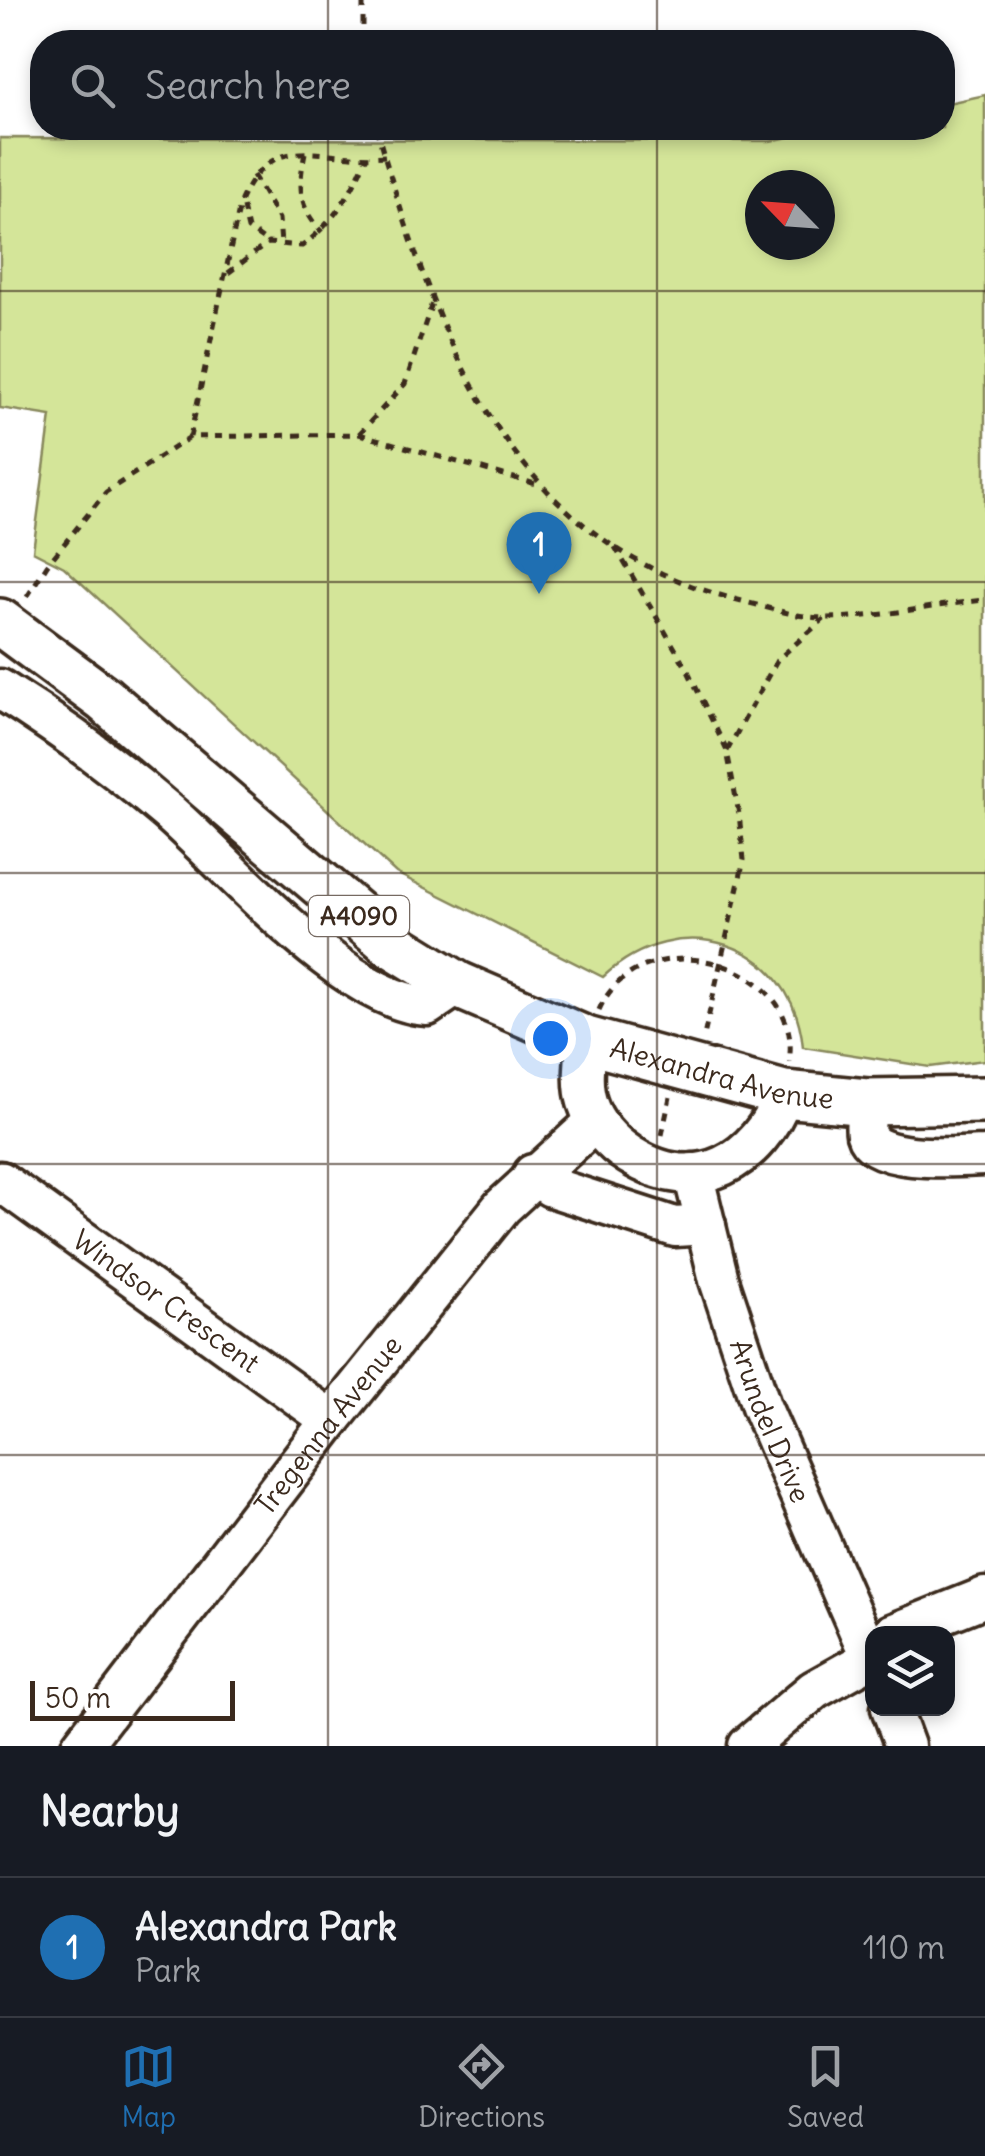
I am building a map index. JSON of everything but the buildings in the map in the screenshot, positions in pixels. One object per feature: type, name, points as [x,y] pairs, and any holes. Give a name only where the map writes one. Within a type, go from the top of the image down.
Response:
[{"type":"main road","name":"Alexandra Avenue","points":[[4,624],[104,699],[390,944],[458,985],[586,1040],[784,1094],[867,1102],[985,1100]]},
{"type":"street","points":[[0,690],[112,766],[276,914],[382,994],[427,1006],[458,985]]},
{"type":"street","points":[[586,1040],[583,1084],[595,1122],[624,1151],[654,1167],[693,1173],[736,1159],[759,1140],[784,1094]]},
{"type":"street","points":[[867,1102],[866,1134],[873,1146],[893,1154],[985,1156]]},
{"type":"street","name":"Tregenna Avenue","points":[[81,1746],[331,1420],[533,1174],[595,1122]]},
{"type":"street","name":"Arundel Drive","points":[[693,1173],[761,1406],[865,1627]]},
{"type":"street","points":[[533,1174],[550,1186],[675,1227],[706,1225]]},
{"type":"street","name":"Windsor Crescent","points":[[0,1181],[331,1420]]},
{"type":"street","points":[[922,1626],[985,1597]]},
{"type":"street","points":[[748,1746],[814,1690],[865,1655]]},
{"type":"street","points":[[894,1716],[905,1746]]},
{"type":"path","points":[[363,0],[363,30]]},
{"type":"path","points":[[379,140],[458,364],[495,430],[542,486],[614,544],[706,592],[826,618],[985,600]]},
{"type":"path","points":[[190,437],[242,200],[253,175],[263,163],[305,152],[384,156]]},
{"type":"path","points":[[305,152],[298,185],[306,215],[322,232]]},
{"type":"path","points":[[242,200],[248,229],[268,243],[302,246],[322,232],[350,197],[366,158]]},
{"type":"path","points":[[253,175],[279,219],[281,244]]},
{"type":"path","points":[[228,272],[268,243]]},
{"type":"path","points":[[360,434],[405,384],[433,300]]},
{"type":"path","points":[[4,624],[46,564],[106,492],[190,437],[360,434],[542,486]]},
{"type":"path","points":[[614,544],[686,667],[728,751],[744,860],[724,962],[703,1041],[686,1037]]},
{"type":"path","points":[[728,751],[776,660],[826,618]]},
{"type":"path","points":[[606,996],[639,971],[677,958],[724,962],[751,977],[777,1006],[792,1043]]},
{"type":"path","points":[[654,1167],[672,1089]]},
{"type":"green space","points":[[985,95],[985,1060],[930,1067],[803,1047],[795,1010],[778,981],[755,959],[727,945],[697,940],[664,943],[633,955],[603,977],[396,873],[64,567],[33,551],[51,416],[0,408],[0,138],[955,140],[955,101]]},
{"type":"place","name":"Alexandra Park","points":[[539,594]]}]
